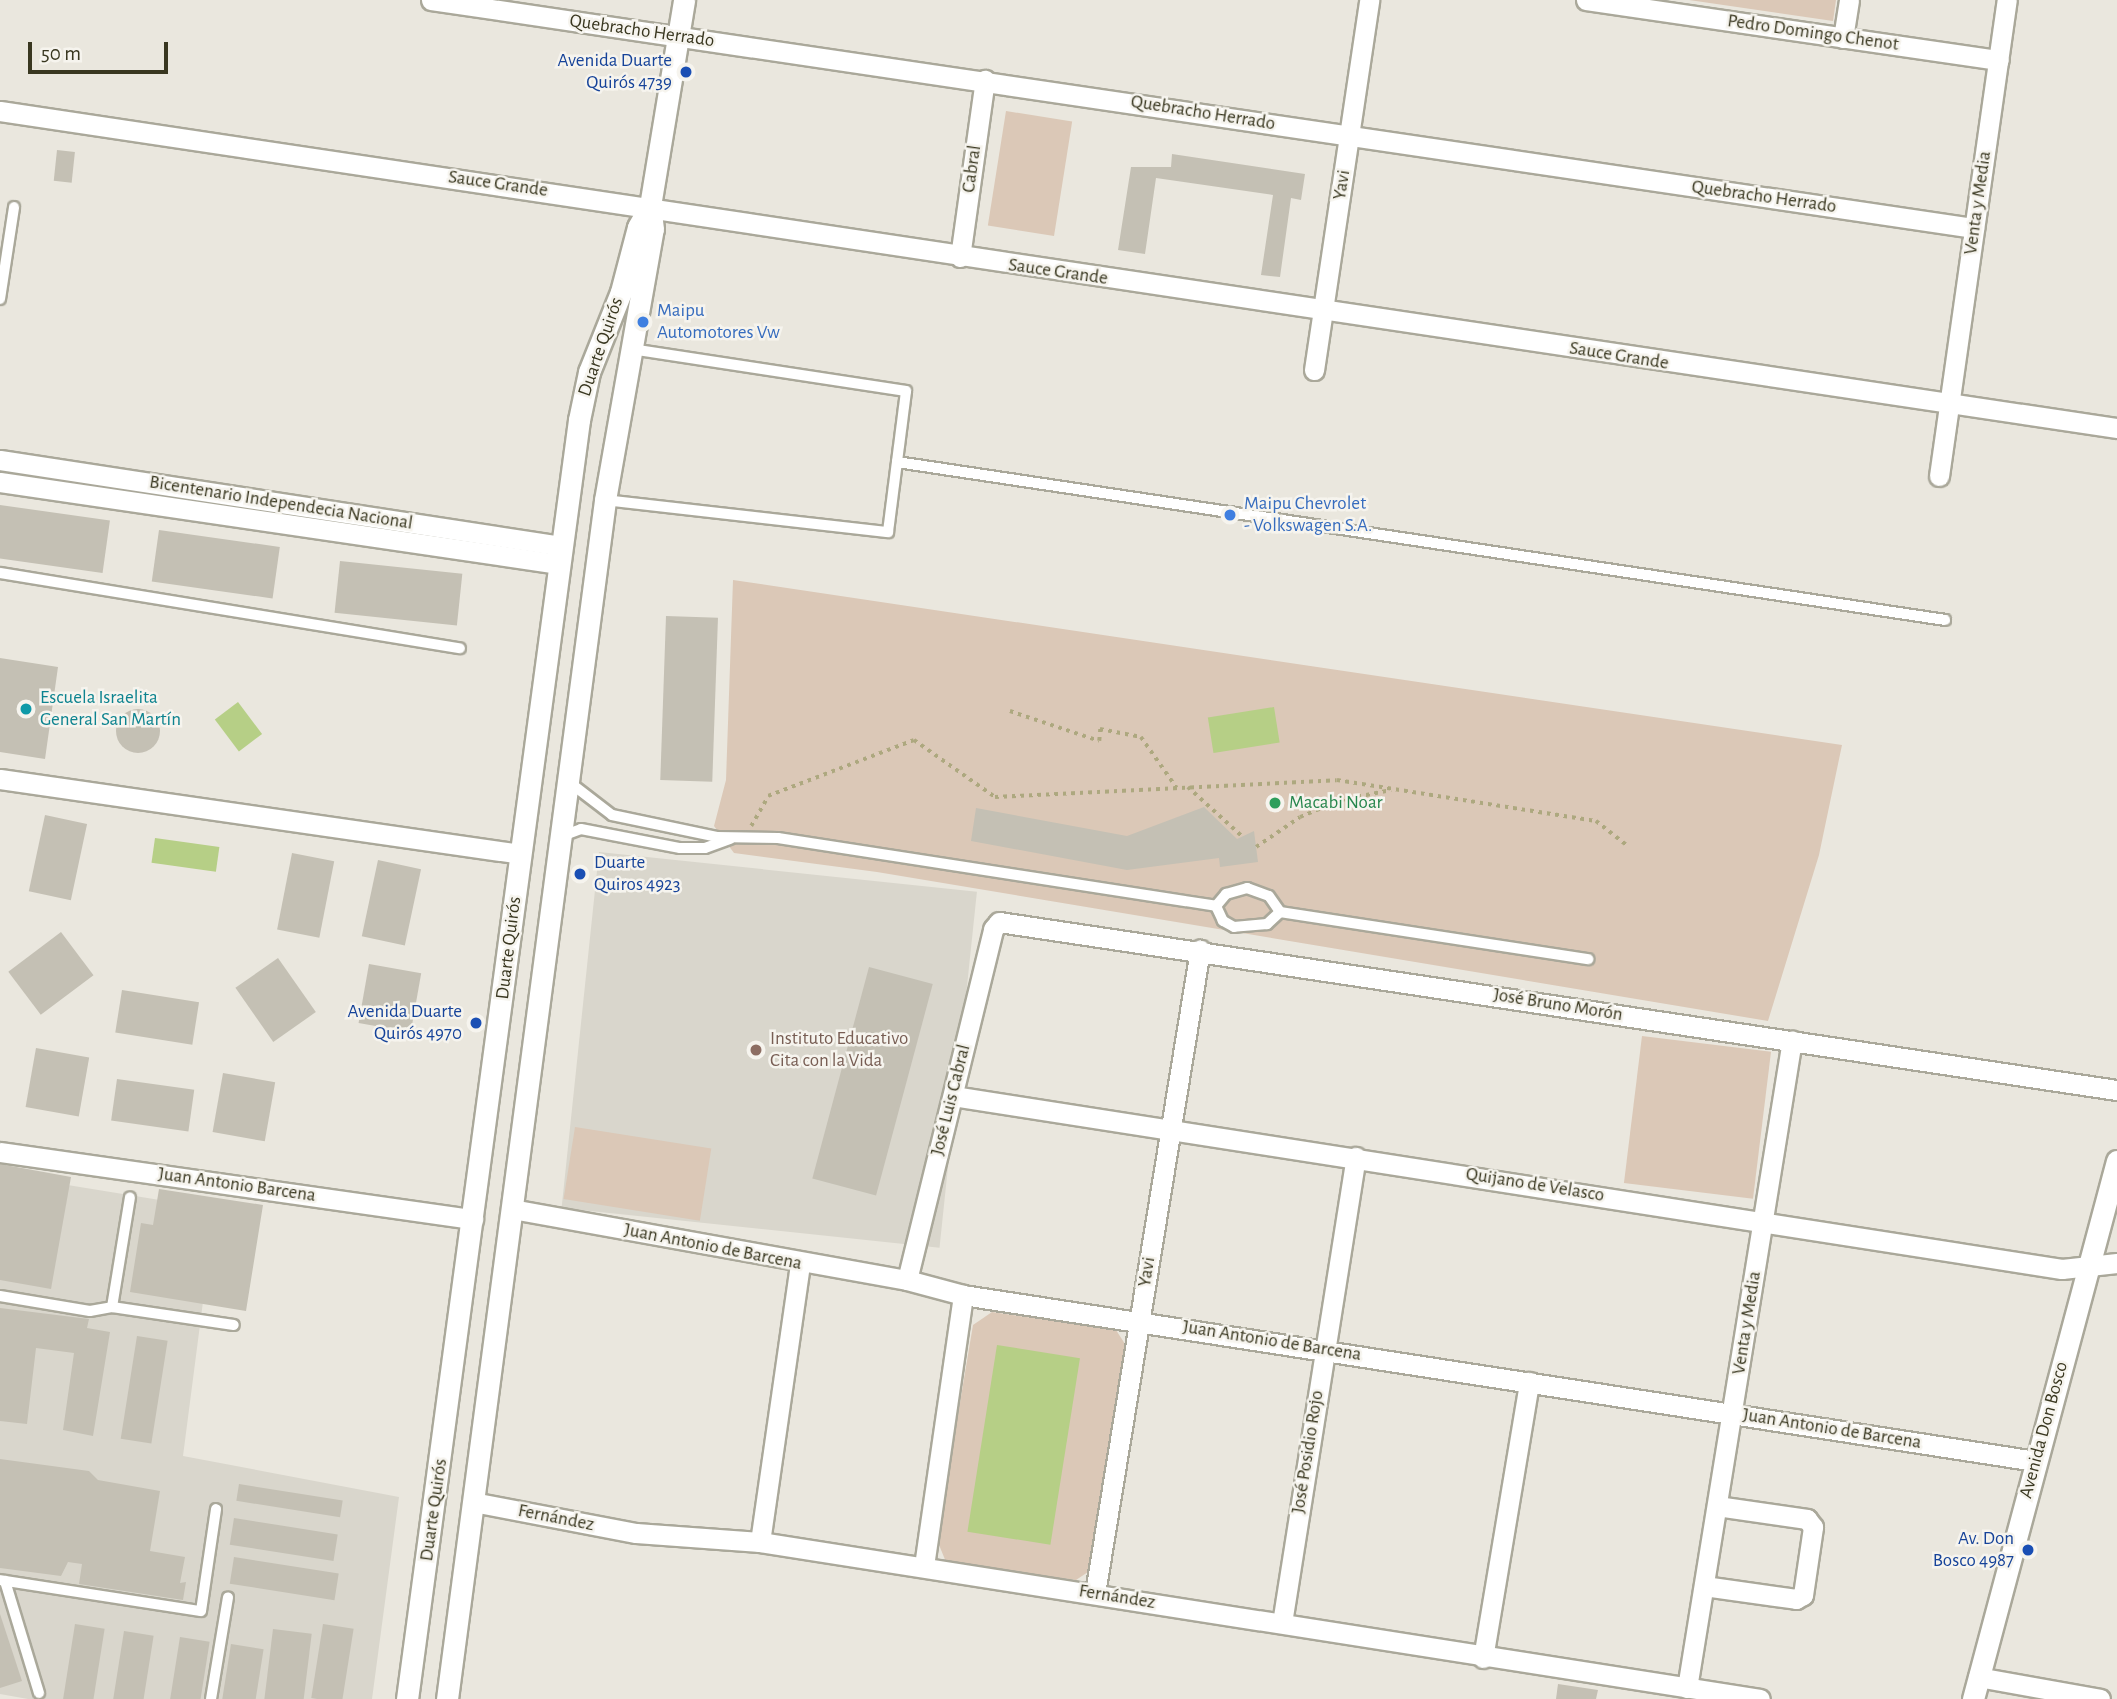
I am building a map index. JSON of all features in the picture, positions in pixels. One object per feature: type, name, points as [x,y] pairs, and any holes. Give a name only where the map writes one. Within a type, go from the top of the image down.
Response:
[{"type":"main road","name":"Duarte Quirós","points":[[447,1699],[605,500],[653,229],[650,206],[684,0]]},
{"type":"main road","name":"Duarte Quirós","points":[[407,1699],[560,555],[589,372],[621,292],[638,227],[650,206]]},
{"type":"main road","name":"Avenida Don Bosco","points":[[1973,1699],[2117,1161]]},
{"type":"street","name":"Quebracho Herrado","points":[[431,0],[1974,228]]},
{"type":"street","name":"Yavi","points":[[1314,370],[1369,0]]},
{"type":"street","name":"Pedro Domingo Chenot","points":[[1586,0],[1999,60]]},
{"type":"street","points":[[1843,38],[1849,0]]},
{"type":"street","name":"Venta y Media","points":[[1939,476],[2007,0]]},
{"type":"street","name":"Cabral","points":[[960,257],[985,80]]},
{"type":"street","name":"Sauce Grande","points":[[0,111],[650,206],[960,257],[2117,428]]},
{"type":"street","name":"Bicentenario Independecia Nacional","points":[[0,460],[560,555]]},
{"type":"street","name":"Bicentenario Independecia Nacional","points":[[0,482],[560,555]]},
{"type":"street","points":[[0,779],[521,854]]},
{"type":"street","name":"José Bruno Morón","points":[[999,922],[1200,950],[2117,1090]]},
{"type":"street","name":"José Luis Cabral","points":[[907,1280],[993,929],[999,922]]},
{"type":"street","name":"Yavi","points":[[1095,1593],[1200,950]]},
{"type":"street","name":"Venta y Media","points":[[1687,1688],[1792,1040]]},
{"type":"street","name":"Quijano de Velasco","points":[[953,1096],[2062,1269],[2117,1263]]},
{"type":"street","name":"Juan Antonio Barcena","points":[[0,1152],[473,1219]]},
{"type":"street","name":"José Posidio Rojo","points":[[1282,1623],[1356,1157]]},
{"type":"street","name":"Juan Antonio de Barcena","points":[[512,1209],[800,1264],[907,1280],[963,1295],[1324,1348],[2035,1461]]},
{"type":"street","points":[[760,1542],[800,1264]]},
{"type":"street","points":[[924,1566],[963,1295]]},
{"type":"street","points":[[1483,1658],[1529,1382]]},
{"type":"street","name":"Fernández","points":[[472,1502],[636,1533],[760,1542],[924,1566],[1483,1658],[1760,1699]]},
{"type":"street","points":[[1704,1586],[1796,1599],[1804,1595],[1813,1527],[1808,1519],[1717,1506]]},
{"type":"street","points":[[1978,1677],[2100,1699]]},
{"type":"lane","points":[[0,299],[14,207]]},
{"type":"lane","points":[[605,500],[888,532],[906,391],[631,349]]},
{"type":"lane","points":[[897,462],[1945,620]]},
{"type":"lane","points":[[0,573],[460,648]]},
{"type":"lane","points":[[569,782],[612,815],[730,839],[778,838],[1216,906]]},
{"type":"lane","points":[[562,836],[582,829],[680,848],[705,848],[730,839]]},
{"type":"lane","points":[[1216,906],[1226,894],[1248,888],[1269,895],[1280,912],[1588,959]]},
{"type":"lane","points":[[1216,906],[1223,920],[1234,926],[1267,923],[1280,912]]},
{"type":"lane","points":[[112,1307],[130,1197]]},
{"type":"lane","points":[[0,1296],[90,1311],[112,1307],[234,1325]]},
{"type":"lane","points":[[39,1693],[3,1581],[201,1611],[216,1509]]},
{"type":"lane","points":[[211,1699],[228,1597]]},
{"type":"path","points":[[1010,711],[1099,741],[1100,729],[1141,737],[1177,788]]},
{"type":"path","points":[[747,838],[756,813],[768,796],[914,740],[995,797],[1337,780],[1596,821],[1629,847]]},
{"type":"path","points":[[1188,788],[1243,836]]},
{"type":"path","points":[[1256,847],[1300,817],[1341,800],[1394,789]]},
{"type":"shaded area","points":[[1689,0],[1836,0],[1833,21]]},
{"type":"shaded area","points":[[1006,111],[1072,121],[1054,236],[988,226]]},
{"type":"shaded area","name":"Macabi Noar","points":[[733,580],[1842,745],[1819,855],[1768,1021],[877,872],[734,853],[714,826],[726,780]]},
{"type":"shaded area","points":[[238,702],[262,734],[239,751],[215,719]]},
{"type":"shaded area","points":[[1274,707],[1280,743],[1213,753],[1208,717]]},
{"type":"shaded area","points":[[155,838],[219,847],[216,872],[152,863]]},
{"type":"shaded area","name":"Instituto Educativo Cita con la Vida","points":[[599,852],[977,892],[939,1248],[562,1208]]},
{"type":"shaded area","points":[[1642,1036],[1771,1052],[1753,1199],[1624,1183]]},
{"type":"shaded area","points":[[575,1127],[711,1149],[700,1221],[564,1199]]},
{"type":"shaded area","points":[[0,1174],[215,1209],[183,1456],[399,1497],[372,1699],[28,1699],[0,1694]]},
{"type":"shaded area","points":[[992,1312],[1116,1330],[1125,1344],[1088,1572],[1076,1580],[946,1562],[937,1540],[973,1325]]},
{"type":"shaded area","points":[[997,1345],[1080,1358],[1050,1545],[967,1532]]},
{"type":"building","points":[[57,150],[75,152],[72,183],[54,181]]},
{"type":"building","points":[[1172,154],[1305,174],[1301,200],[1291,198],[1280,277],[1261,275],[1273,195],[1156,178],[1145,254],[1118,250],[1131,167],[1171,167]]},
{"type":"building","points":[[0,505],[110,520],[103,573],[0,559]]},
{"type":"building","points":[[159,530],[280,547],[273,598],[152,581]]},
{"type":"building","points":[[340,561],[462,574],[457,626],[335,613]]},
{"type":"building","points":[[666,616],[718,618],[712,782],[660,780]]},
{"type":"building","name":"Escuela Israelita General San Martín","points":[[0,658],[58,667],[45,759],[0,752]]},
{"type":"building","points":[[138,709],[154,715],[160,731],[154,747],[138,753],[122,747],[116,731],[122,715]]},
{"type":"building","points":[[1204,807],[1237,839],[1254,831],[1258,862],[1220,867],[1219,858],[1127,870],[971,841],[976,808],[1127,836]]},
{"type":"building","points":[[45,815],[87,824],[71,900],[29,891]]},
{"type":"building","points":[[292,853],[334,861],[319,938],[277,930]]},
{"type":"building","points":[[378,860],[421,869],[405,945],[362,936]]},
{"type":"building","points":[[61,932],[93,975],[41,1015],[8,972]]},
{"type":"building","points":[[278,958],[316,1012],[273,1042],[235,988]]},
{"type":"building","points":[[369,964],[421,973],[411,1032],[359,1023]]},
{"type":"building","points":[[869,967],[933,984],[876,1196],[812,1179]]},
{"type":"building","points":[[122,990],[199,1002],[192,1045],[115,1032]]},
{"type":"building","points":[[36,1048],[89,1057],[79,1116],[26,1107]]},
{"type":"building","points":[[223,1073],[275,1082],[265,1141],[213,1132]]},
{"type":"building","points":[[117,1079],[194,1090],[188,1131],[111,1121]]},
{"type":"building","points":[[0,1164],[71,1177],[51,1289],[0,1280]]},
{"type":"building","points":[[159,1189],[263,1205],[246,1311],[130,1292],[141,1223],[153,1225]]},
{"type":"building","points":[[0,1308],[89,1319],[87,1328],[110,1332],[93,1436],[63,1430],[74,1353],[36,1348],[27,1424],[0,1421]]},
{"type":"building","points":[[137,1336],[168,1341],[151,1444],[121,1439]]},
{"type":"building","points":[[0,1459],[89,1471],[98,1480],[160,1491],[150,1551],[185,1557],[180,1583],[186,1582],[183,1600],[79,1584],[82,1564],[68,1562],[61,1576],[0,1568]]},
{"type":"building","points":[[239,1484],[343,1500],[340,1517],[236,1501]]},
{"type":"building","points":[[234,1518],[338,1534],[333,1561],[230,1545]]},
{"type":"building","points":[[234,1557],[339,1574],[334,1600],[230,1584]]},
{"type":"building","points":[[0,1614],[22,1681],[0,1688]]},
{"type":"building","points":[[75,1624],[105,1629],[93,1699],[63,1699]]},
{"type":"building","points":[[323,1624],[354,1629],[343,1699],[311,1698]]},
{"type":"building","points":[[273,1629],[312,1634],[304,1699],[264,1699]]},
{"type":"building","points":[[124,1631],[154,1636],[144,1699],[113,1699]]},
{"type":"building","points":[[180,1637],[210,1642],[201,1699],[170,1699]]},
{"type":"building","points":[[231,1644],[264,1649],[256,1699],[222,1699]]},
{"type":"building","points":[[1558,1684],[1598,1690],[1596,1699],[1556,1699]]},
{"type":"place","name":"Avenida Duarte Quirós 4739","points":[[686,72]]},
{"type":"place","name":"Maipu Automotores Vw","points":[[643,322]]},
{"type":"place","name":"Maipu Chevrolet - Volkswagen S.A.","points":[[1230,515]]},
{"type":"place","name":"Escuela Israelita General San Martín","points":[[26,709]]},
{"type":"place","name":"Macabi Noar","points":[[1275,803]]},
{"type":"place","name":"Duarte Quiros 4923","points":[[580,874]]},
{"type":"place","name":"Avenida Duarte Quirós 4970","points":[[476,1023]]},
{"type":"place","name":"Instituto Educativo Cita con la Vida","points":[[756,1050]]},
{"type":"place","name":"Av. Don Bosco 4987","points":[[2028,1550]]}]
